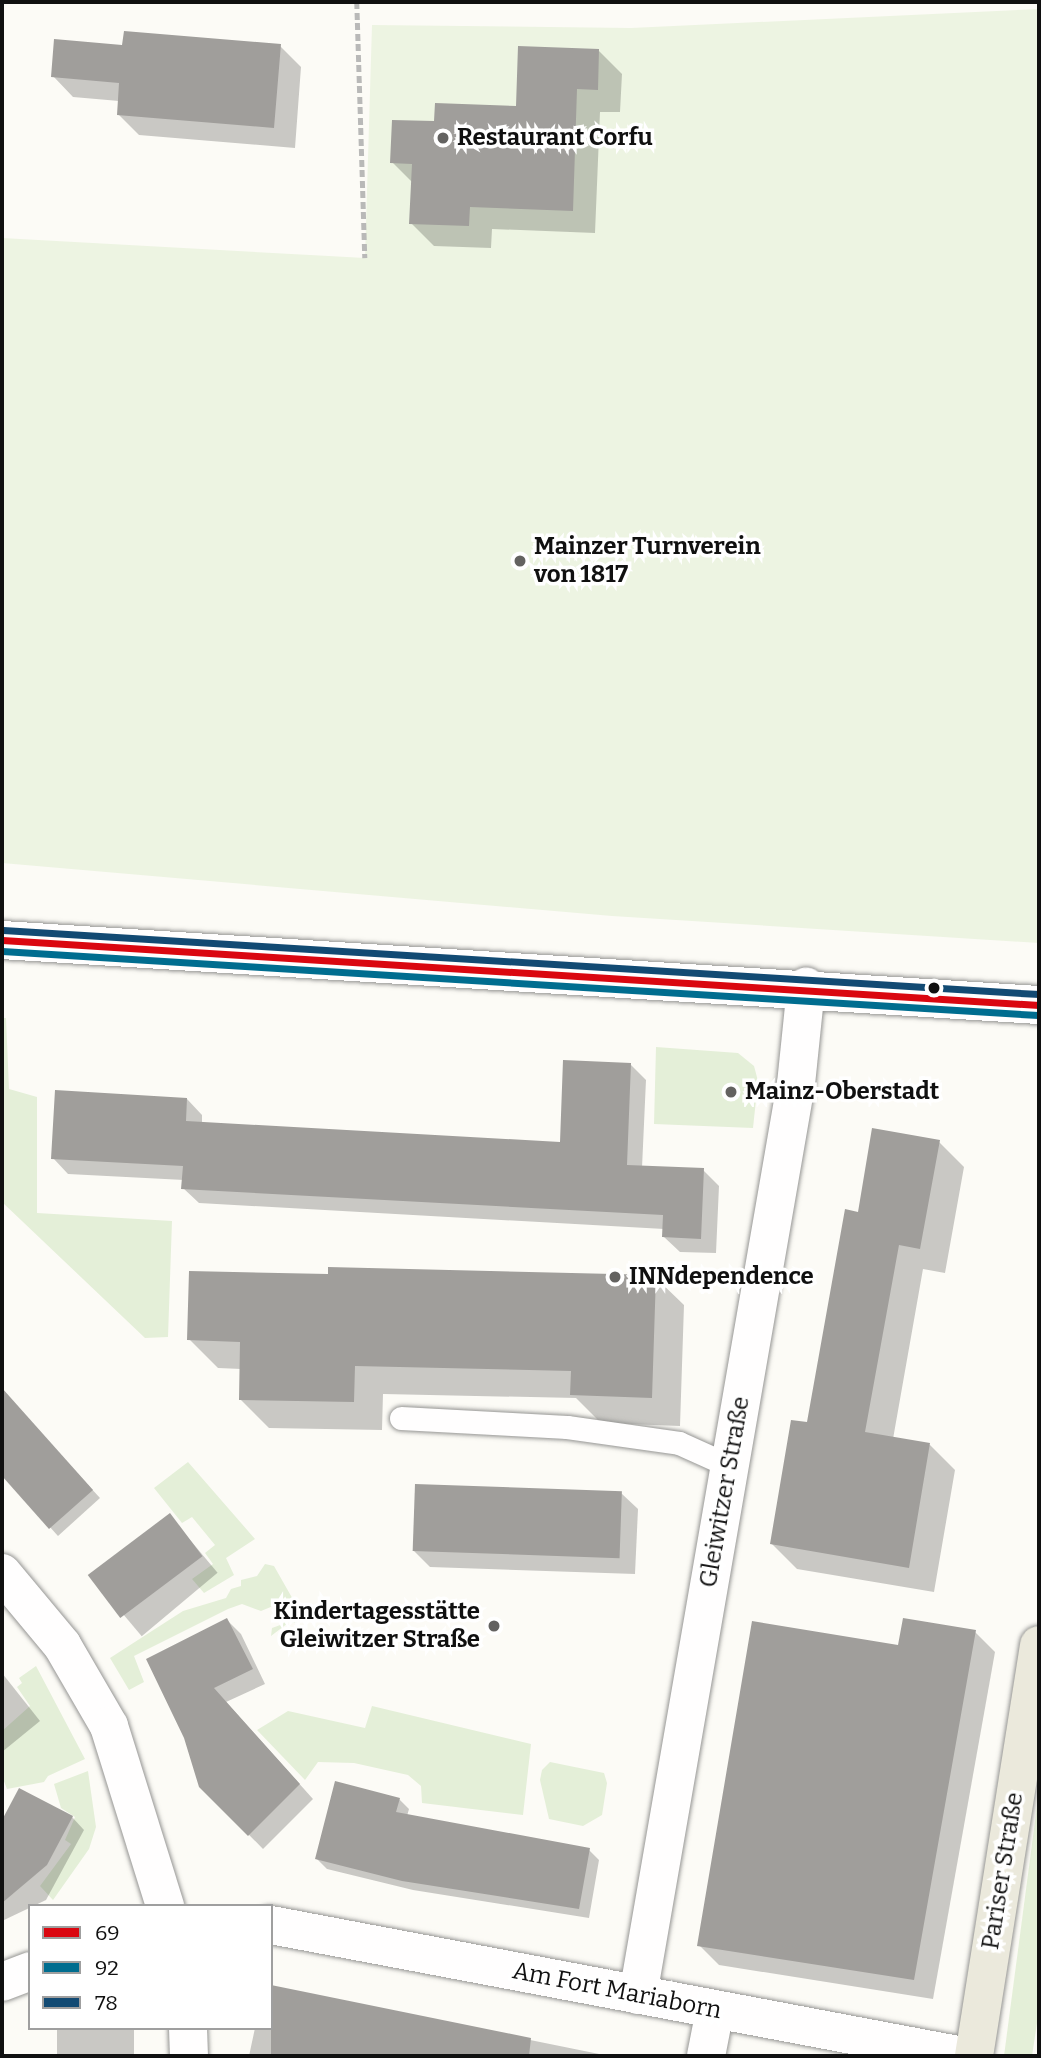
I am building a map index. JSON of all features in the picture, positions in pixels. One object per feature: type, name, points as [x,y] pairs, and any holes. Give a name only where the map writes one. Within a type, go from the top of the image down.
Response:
[{"type":"main road","name":"Pariser Straße","points":[[974,2056],[1039,1645]]},
{"type":"street","points":[[2,940],[806,987],[1039,1005]]},
{"type":"street","name":"Gleiwitzer Straße","points":[[638,1995],[796,1084],[806,987]]},
{"type":"street","points":[[2,1573],[62,1645],[109,1726],[138,1805],[165,1904]]},
{"type":"street","name":"Am Fort Mariaborn","points":[[273,1925],[963,2056]]},
{"type":"street","points":[[2,1982],[28,1972]]},
{"type":"street","points":[[706,2056],[715,2010]]},
{"type":"street","points":[[188,2030],[189,2056]]},
{"type":"lane","points":[[401,1418],[567,1427],[678,1443],[730,1466]]},
{"type":"path","points":[[357,2],[365,258]]},
{"type":"green space","name":"Mainzer Turnverein von 1817","points":[[1039,9],[1039,943],[612,916],[2,863],[2,238],[365,258],[372,25],[631,28]]},
{"type":"green space","points":[[2,1018],[6,1018],[9,1089],[37,1097],[37,1213],[172,1221],[168,1337],[145,1338],[2,1202]]},
{"type":"green space","points":[[656,1047],[738,1053],[754,1066],[758,1081],[753,1128],[654,1124]]},
{"type":"green space","points":[[188,1462],[255,1539],[226,1558],[234,1575],[204,1593],[192,1579],[213,1564],[205,1553],[215,1545],[192,1517],[182,1523],[154,1488]]},
{"type":"green space","points":[[265,1564],[274,1566],[303,1617],[299,1623],[288,1623],[271,1636],[272,1628],[283,1624],[288,1613],[278,1604],[261,1611],[242,1604],[228,1609],[134,1656],[144,1682],[129,1690],[110,1658],[183,1611],[226,1598],[231,1589],[241,1586],[241,1580],[257,1576]]},
{"type":"green space","points":[[36,1666],[85,1759],[48,1776],[44,1782],[7,1789],[2,1776],[2,1731],[30,1706],[17,1687],[22,1683],[19,1678]]},
{"type":"green space","points":[[372,1706],[531,1744],[523,1815],[422,1803],[421,1786],[408,1775],[354,1763],[318,1762],[305,1780],[257,1730],[288,1711],[365,1728]]},
{"type":"green space","points":[[550,1762],[604,1773],[607,1783],[602,1815],[583,1826],[549,1819],[540,1780],[542,1770]]},
{"type":"green space","points":[[88,1771],[96,1827],[89,1849],[53,1900],[40,1886],[71,1844],[65,1840],[75,1817],[61,1808],[54,1784]]},
{"type":"green space","points":[[1039,1791],[1039,2010],[1032,2056],[1004,2056]]},
{"type":"building","points":[[124,31],[281,44],[274,128],[117,115],[119,83],[51,77],[54,39],[122,45]]},
{"type":"building","name":"Restaurant Corfu","points":[[518,46],[599,49],[598,90],[577,89],[573,211],[470,207],[469,226],[409,224],[412,164],[390,163],[392,120],[434,121],[435,103],[516,106]]},
{"type":"building","points":[[563,1060],[631,1063],[627,1165],[704,1168],[701,1239],[662,1237],[663,1215],[181,1189],[183,1166],[51,1159],[55,1090],[187,1098],[186,1121],[560,1142]]},
{"type":"building","points":[[872,1128],[940,1140],[920,1249],[899,1245],[865,1432],[930,1443],[909,1568],[770,1544],[791,1420],[807,1422],[845,1209],[858,1212]]},
{"type":"building","points":[[328,1267],[656,1275],[652,1398],[570,1395],[571,1371],[355,1366],[354,1402],[239,1400],[240,1342],[187,1340],[189,1271],[328,1274]]},
{"type":"building","points":[[2,1388],[93,1490],[49,1529],[2,1476]]},
{"type":"building","points":[[415,1484],[622,1491],[620,1558],[413,1551]]},
{"type":"building","points":[[170,1513],[202,1556],[120,1618],[88,1575]]},
{"type":"building","points":[[227,1618],[253,1669],[214,1688],[300,1784],[248,1836],[199,1787],[184,1738],[146,1659]]},
{"type":"building","points":[[903,1618],[976,1630],[914,1980],[697,1946],[752,1621],[898,1645]]},
{"type":"building","points":[[335,1781],[400,1798],[396,1812],[590,1848],[579,1909],[402,1881],[315,1859]]},
{"type":"building","points":[[19,1788],[73,1816],[47,1865],[2,1903],[2,1820]]},
{"type":"building","points":[[273,1985],[531,2038],[529,2056],[271,2056]]},
{"type":"transit line","name":"78","points":[[3,930],[1039,994]]},
{"type":"transit line","name":"69","points":[[2,940],[1039,1005]]},
{"type":"transit line","name":"92","points":[[2,951],[1038,1015]]},
{"type":"place","name":"Restaurant Corfu","points":[[443,138]]},
{"type":"place","name":"Mainzer Turnverein von 1817","points":[[520,561]]},
{"type":"place","name":"Mainz-Oberstadt","points":[[731,1092]]},
{"type":"place","name":"INNdependence","points":[[615,1277]]},
{"type":"place","name":"Kindertagesstätte Gleiwitzer Straße","points":[[494,1626]]}]
